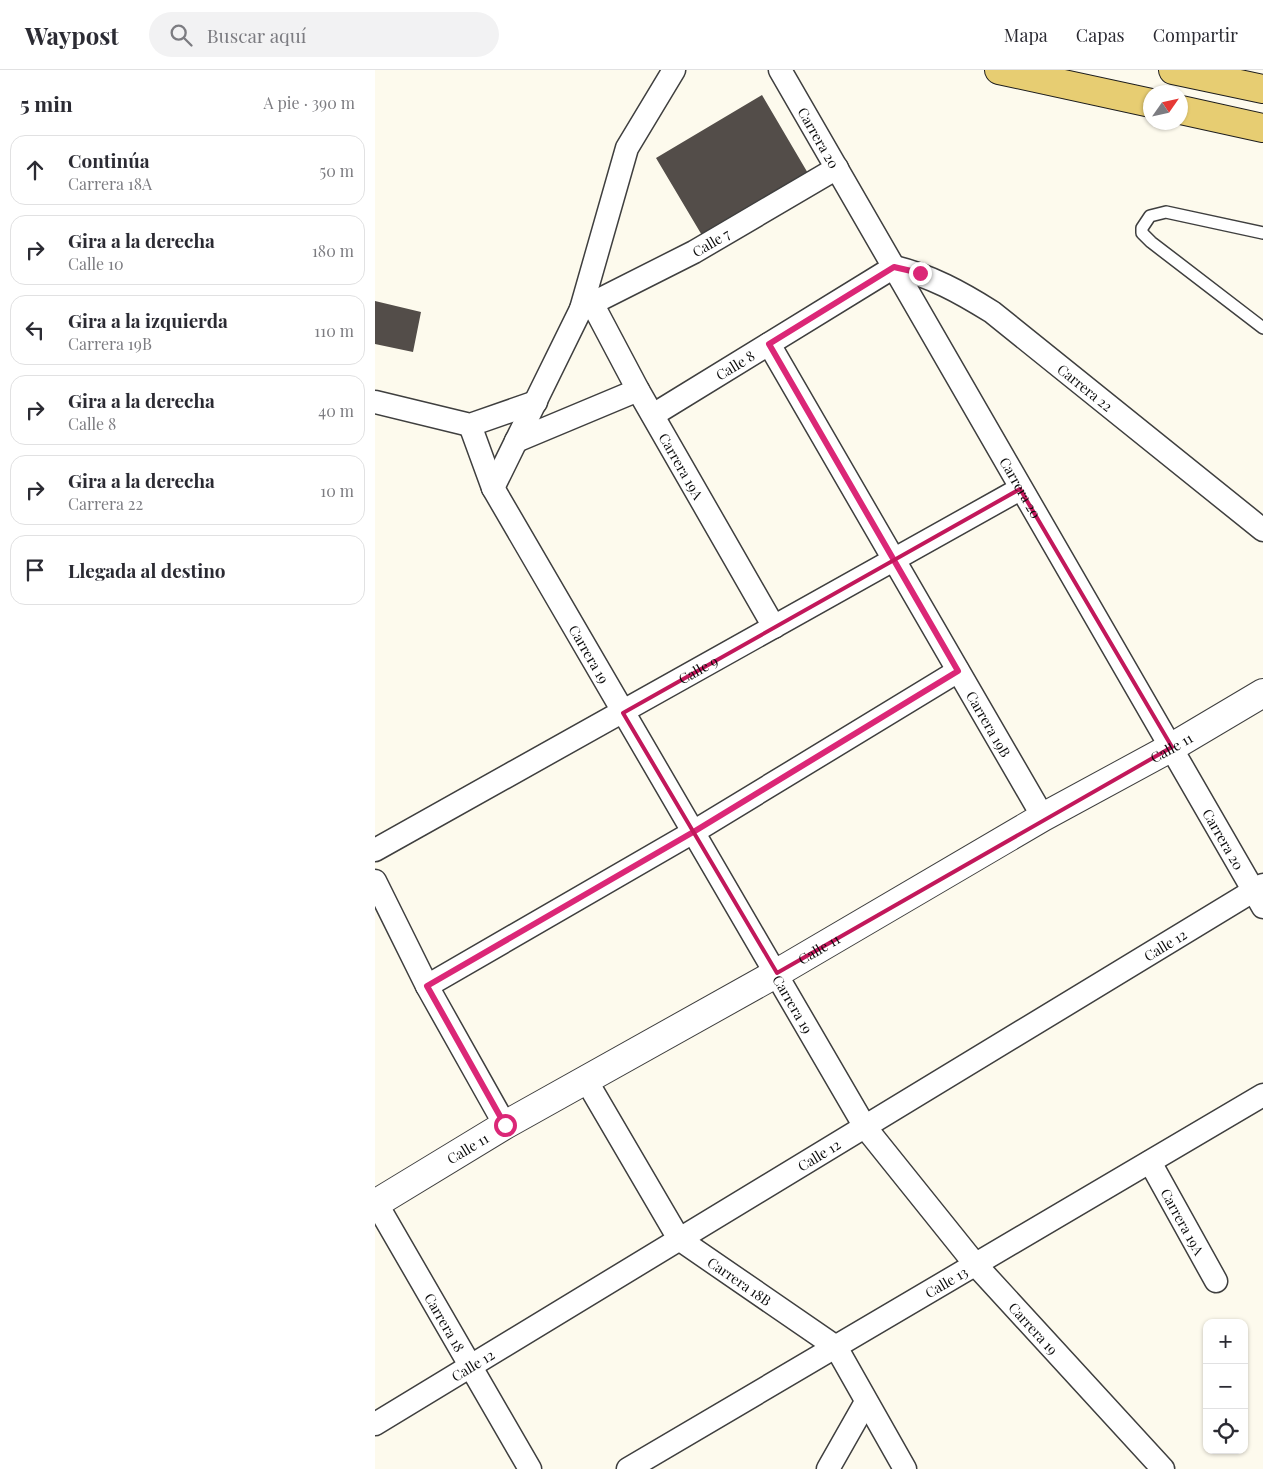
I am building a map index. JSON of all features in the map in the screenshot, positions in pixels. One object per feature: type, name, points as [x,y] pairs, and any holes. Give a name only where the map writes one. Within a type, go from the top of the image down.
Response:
[{"type":"main road","points":[[999,70],[1143,101]]},
{"type":"main road","points":[[1173,70],[1263,89]]},
{"type":"main road","points":[[1188,112],[1263,128]]},
{"type":"street","points":[[493,488],[586,306],[627,148],[674,70]]},
{"type":"street","name":"Carrera 20","points":[[780,70],[1020,489],[1260,894]]},
{"type":"street","name":"Calle 7","points":[[586,306],[693,252],[837,168]]},
{"type":"street","name":"Calle 8","points":[[653,415],[894,267]]},
{"type":"street","name":"Carrera 22","points":[[894,267],[920,273],[943,283],[992,312],[1263,530]]},
{"type":"street","name":"Carrera 19A","points":[[586,306],[653,415],[774,628]]},
{"type":"street","name":"Carrera 19B","points":[[769,344],[1043,817]]},
{"type":"street","points":[[516,441],[638,390]]},
{"type":"street","points":[[375,402],[469,425],[536,402]]},
{"type":"street","name":"Carrera 19","points":[[469,425],[493,488],[623,713],[695,831],[865,1127],[975,1264],[1163,1469]]},
{"type":"street","name":"Calle 9","points":[[375,850],[623,713],[1020,489]]},
{"type":"street","points":[[427,986],[695,831],[958,671]]},
{"type":"street","name":"Calle 11","points":[[375,1203],[505,1125],[777,973],[1043,817],[1172,747],[1263,693]]},
{"type":"street","points":[[375,881],[427,986],[505,1125]]},
{"type":"street","name":"Calle 12","points":[[375,1424],[865,1127],[1260,894]]},
{"type":"street","name":"Carrera 18B","points":[[586,1080],[679,1239],[835,1347],[905,1469]]},
{"type":"street","name":"Calle 13","points":[[628,1469],[1263,1095]]},
{"type":"street","name":"Carrera 19A","points":[[1150,1162],[1216,1281]]},
{"type":"street","name":"Carrera 18","points":[[375,1203],[530,1469]]},
{"type":"street","points":[[828,1469],[866,1402]]},
{"type":"lane","points":[[1263,232],[1166,212],[1150,216],[1141,228],[1142,233],[1151,242],[1263,328]]},
{"type":"highlighted area","points":[[1020,489],[1172,747],[777,973],[623,713]]},
{"type":"building","points":[[762,95],[809,175],[703,237],[656,158]]},
{"type":"building","points":[[375,301],[421,312],[413,352],[375,344]]},
{"type":"route","points":[[505,1125],[427,986],[695,831],[958,671],[769,344],[894,267],[920,273]]}]
